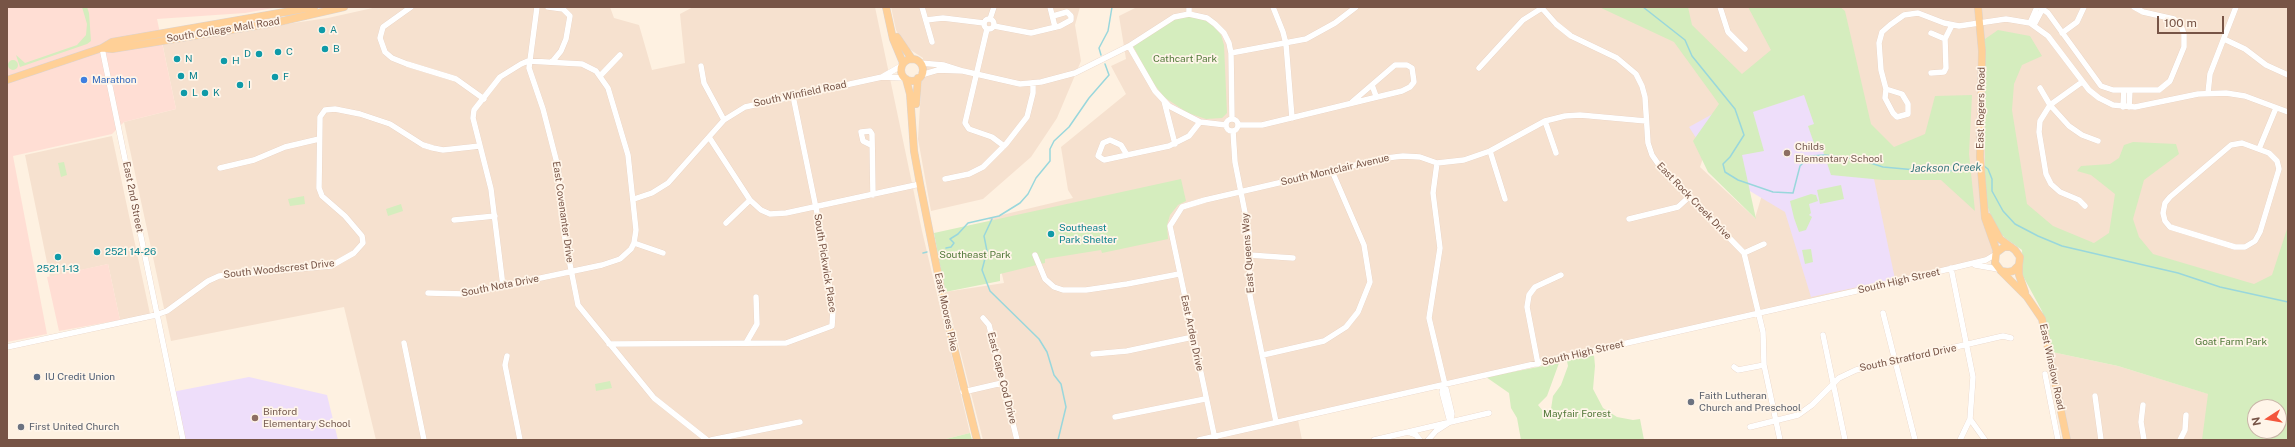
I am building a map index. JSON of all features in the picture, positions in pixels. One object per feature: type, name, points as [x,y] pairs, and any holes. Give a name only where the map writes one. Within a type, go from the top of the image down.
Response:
[{"type":"main road","name":"South College Mall Road","points":[[303,11],[314,7]]},
{"type":"main road","name":"South College Mall Road","points":[[7,80],[102,48],[112,49],[127,42],[303,11],[344,7]]},
{"type":"main road","points":[[886,7],[891,28],[902,65],[901,73],[905,78],[912,81],[920,77],[922,70],[920,63],[912,59],[891,28]]},
{"type":"main road","name":"East Rogers Road","points":[[1978,7],[1981,23],[1982,51],[1980,157],[1986,223],[1994,242],[1996,253]]},
{"type":"main road","points":[[902,65],[912,59]]},
{"type":"main road","name":"East Moores Pike","points":[[913,134],[920,77]]},
{"type":"main road","name":"East Moores Pike","points":[[905,78],[910,94],[913,134],[920,184],[963,392],[977,440]]},
{"type":"main road","name":"East Rogers Road","points":[[1985,209],[2000,239],[2011,247]]},
{"type":"main road","points":[[2004,247],[2011,247],[2020,257],[2018,265],[2011,272],[1999,270],[1995,264],[1996,253],[2004,247]]},
{"type":"main road","name":"East Winslow Road","points":[[2018,265],[2019,275],[2027,298]]},
{"type":"main road","name":"East Winslow Road","points":[[1999,270],[2027,298],[2042,319],[2067,440]]},
{"type":"street","points":[[411,7],[383,27],[380,38],[385,52],[392,58],[406,64],[456,79],[484,99]]},
{"type":"street","name":"East Covenanter Drive","points":[[537,7],[528,61],[530,74],[543,109],[558,167],[564,226],[578,305],[654,398],[707,440]]},
{"type":"street","points":[[548,7],[563,9],[570,16],[566,39],[561,51],[552,62]]},
{"type":"street","points":[[922,7],[932,42]]},
{"type":"street","points":[[984,23],[987,19],[990,19],[994,7]]},
{"type":"street","points":[[1050,7],[1055,27]]},
{"type":"street","points":[[1189,7],[1189,14]]},
{"type":"street","points":[[1273,7],[1284,32],[1292,118]]},
{"type":"street","points":[[1231,53],[1286,44],[1306,39],[1320,32],[1354,7]]},
{"type":"street","points":[[1479,68],[1523,20],[1542,7]]},
{"type":"street","name":"East Rock Creek Drive","points":[[1542,7],[1556,24],[1571,36],[1617,58],[1636,74],[1642,86],[1645,97],[1648,143],[1652,156],[1689,197],[1744,253]]},
{"type":"street","points":[[1720,7],[1728,32],[1745,49]]},
{"type":"street","points":[[2032,24],[2040,7],[2062,33],[2101,86],[2113,90],[2155,90],[2168,84],[2185,40],[2182,28],[2174,19],[2143,12],[2134,7]]},
{"type":"street","points":[[2062,33],[2077,22],[2084,7]]},
{"type":"street","points":[[2208,93],[2210,74],[2236,7]]},
{"type":"street","points":[[987,29],[994,26],[1031,33],[1069,22],[1071,16],[1066,12],[1053,16]]},
{"type":"street","points":[[1886,89],[1902,94],[1908,104],[1908,114],[1897,117],[1885,98],[1886,89],[1881,70],[1879,43],[1882,32],[1890,25],[1904,15],[1918,13],[1952,25],[1981,23],[2006,19],[2032,24],[2048,36],[2082,82],[2099,98],[2126,107],[2208,93],[2245,96],[2288,112]]},
{"type":"street","points":[[920,63],[944,65],[963,71],[1020,84],[1033,83],[1075,73],[1129,46],[1174,18],[1189,14],[1207,18],[1224,34],[1231,53],[1232,119]]},
{"type":"street","points":[[926,20],[943,18],[984,23]]},
{"type":"street","points":[[990,19],[994,26]]},
{"type":"street","points":[[984,23],[987,29],[965,117],[966,126],[995,138],[1004,146]]},
{"type":"street","points":[[1931,73],[1944,72],[1946,68],[1945,39],[1952,25]]},
{"type":"street","points":[[1931,33],[1945,39]]},
{"type":"street","points":[[2224,39],[2245,49],[2266,65],[2288,75]]},
{"type":"street","points":[[1129,46],[1148,79],[1164,101],[1174,110],[1200,122],[1226,125],[1233,131],[1238,125]]},
{"type":"street","name":"East 2nd Street","points":[[102,48],[182,440]]},
{"type":"street","points":[[600,76],[620,55]]},
{"type":"street","points":[[503,286],[491,189],[473,115],[476,108],[500,77],[528,61],[582,64],[600,76],[610,91],[628,155],[634,199],[636,230],[634,243],[663,253]]},
{"type":"street","name":"South Winfield Road","points":[[634,199],[652,193],[668,183],[724,120],[750,105],[882,76],[902,65]]},
{"type":"street","points":[[1238,125],[1262,125],[1292,118],[1410,87],[1414,82],[1412,68],[1407,65],[1395,66],[1352,102]]},
{"type":"street","points":[[701,66],[704,83],[724,120]]},
{"type":"street","points":[[920,77],[934,70],[963,71]]},
{"type":"street","name":"South Winfield Road","points":[[882,76],[905,78]]},
{"type":"street","points":[[2082,82],[2050,105],[2040,121],[2039,132],[2047,177],[2057,190],[2079,200],[2085,206]]},
{"type":"street","points":[[945,179],[969,174],[983,167],[1004,146],[1027,117],[1033,93],[1033,83]]},
{"type":"street","points":[[1372,85],[1376,96]]},
{"type":"street","points":[[2040,88],[2050,105],[2069,126],[2082,135],[2098,141]]},
{"type":"street","points":[[2126,107],[2127,90]]},
{"type":"street","name":"South Pickwick Place","points":[[609,344],[792,342],[832,326],[834,317],[830,288],[816,207],[793,96]]},
{"type":"street","points":[[1164,101],[1174,144]]},
{"type":"street","points":[[2259,149],[2276,108]]},
{"type":"street","name":"South Woodscrest Drive","points":[[7,347],[156,315],[167,311],[215,277],[331,266],[342,261],[359,248],[363,241],[360,234],[320,194],[318,184],[321,114],[327,110],[335,109],[360,114],[390,124],[423,145],[433,148],[443,150],[480,146]]},
{"type":"street","points":[[1169,118],[1174,110]]},
{"type":"street","name":"South Montclair Avenue","points":[[1170,226],[1182,207],[1332,171],[1403,156],[1420,157],[1437,163],[1464,160],[1490,151],[1545,121],[1580,115],[1646,121]]},
{"type":"street","points":[[1226,125],[1229,120],[1232,119]]},
{"type":"street","points":[[1232,119],[1238,122],[1238,125]]},
{"type":"street","points":[[1545,121],[1556,153]]},
{"type":"street","points":[[1127,155],[1121,145],[1110,140],[1103,143],[1098,156],[1104,160],[1127,155],[1174,144],[1193,133],[1200,122]]},
{"type":"street","name":"East Queens Way","points":[[1233,131],[1234,162],[1242,192],[1249,233],[1250,296],[1276,422]]},
{"type":"street","points":[[709,137],[750,200],[761,210],[772,214],[816,207],[920,184]]},
{"type":"street","points":[[220,168],[254,160],[285,147],[319,139]]},
{"type":"street","points":[[2238,143],[2247,144],[2259,149],[2272,155],[2277,161],[2279,169],[2260,232],[2253,243],[2245,247],[2235,247],[2177,231],[2168,226],[2163,215],[2166,201],[2231,145],[2238,143]]},
{"type":"street","points":[[871,145],[874,195]]},
{"type":"street","points":[[1490,151],[1505,199]]},
{"type":"street","points":[[1428,440],[1436,431],[1450,422],[1452,414],[1429,318],[1440,248],[1433,192],[1437,163]]},
{"type":"street","points":[[1263,355],[1324,341],[1346,327],[1358,312],[1370,282],[1364,245],[1332,171]]},
{"type":"street","points":[[1629,219],[1678,207],[1689,197]]},
{"type":"street","points":[[726,223],[750,200]]},
{"type":"street","points":[[454,220],[495,216]]},
{"type":"street","name":"East Arden Drive","points":[[1170,226],[1215,438]]},
{"type":"street","name":"South Nota Drive","points":[[428,293],[459,295],[616,262],[625,256],[634,243]]},
{"type":"street","points":[[1764,244],[1744,253],[1763,332],[1764,365],[1780,440]]},
{"type":"street","name":"South High Street","points":[[1199,440],[1215,438],[1276,422],[1538,364],[1991,259],[1996,253]]},
{"type":"street","points":[[1035,255],[1045,279],[1054,287],[1063,290],[1086,290],[1179,274]]},
{"type":"street","points":[[1249,256],[1293,258]]},
{"type":"street","name":"South High Street","points":[[1967,264],[1999,270]]},
{"type":"street","points":[[1951,268],[1973,377],[1970,419],[1960,440]]},
{"type":"street","points":[[1538,364],[1527,307],[1529,295],[1535,287],[1561,274]]},
{"type":"street","points":[[746,343],[757,324],[756,297]]},
{"type":"street","points":[[1883,313],[1915,440]]},
{"type":"street","name":"East Cape Cod Drive","points":[[983,318],[989,325],[1017,440]]},
{"type":"street","points":[[1823,335],[1845,440]]},
{"type":"street","name":"South Stratford Drive","points":[[1750,427],[1776,422],[1798,415],[1812,405],[1838,378],[1856,370],[1967,346],[2003,336],[2011,338]]},
{"type":"street","points":[[1092,354],[1127,351],[1193,337]]},
{"type":"street","points":[[404,342],[424,440]]},
{"type":"street","points":[[507,356],[505,365],[520,440]]},
{"type":"street","points":[[1734,367],[1738,370],[1764,365]]},
{"type":"street","name":"East Winslow Road","points":[[2044,374],[2058,440]]},
{"type":"street","points":[[963,392],[1002,383]]},
{"type":"street","points":[[2095,396],[2102,440]]},
{"type":"street","points":[[1115,417],[1206,398]]},
{"type":"street","points":[[2142,405],[2140,422],[2144,440]]},
{"type":"street","points":[[1374,440],[1410,433],[1489,413]]},
{"type":"street","points":[[2180,440],[2185,430],[2186,415]]},
{"type":"street","points":[[1970,419],[1985,440]]},
{"type":"street","points":[[711,440],[800,422]]},
{"type":"street","points":[[1410,433],[1416,435],[1420,440]]},
{"type":"shaded area","points":[[7,7],[279,7],[245,13],[157,19],[176,109],[124,122],[112,134],[13,156],[47,334],[7,342]]},
{"type":"shaded area","points":[[377,7],[610,7],[614,18],[639,25],[652,70],[685,63],[680,14],[693,7],[875,7],[922,231],[970,433],[942,440],[376,440],[344,307],[171,341],[124,122],[176,109],[162,42],[328,18]]},
{"type":"shaded area","points":[[891,7],[1080,7],[1075,25],[1081,61],[1057,118],[1031,157],[983,199],[931,211],[918,139],[923,58],[906,47],[896,30]]},
{"type":"shaded area","points":[[1137,7],[2288,7],[2288,298],[2196,275],[2013,218],[1992,257],[1298,420],[1302,440],[983,440],[945,292],[1004,283],[989,218],[1073,198],[1068,190],[1061,147],[1126,94],[1111,66],[1126,59],[1119,16]],"holes":[[[1728,85],[1772,162],[1755,218],[1700,167]]]},
{"type":"shaded area","name":"Childs Elementary School","points":[[1845,41],[1895,279],[1811,297],[1785,212],[1718,172],[1689,127]]},
{"type":"shaded area","points":[[112,136],[150,314],[120,320],[108,264],[50,277],[25,155]]},
{"type":"shaded area","points":[[108,264],[120,320],[59,331],[47,277]]},
{"type":"shaded area","points":[[2052,352],[2118,366],[2212,395],[2203,440],[2069,440]]},
{"type":"shaded area","name":"Binford Elementary School","points":[[249,377],[327,395],[338,440],[182,440],[172,392]]},
{"type":"green space","points":[[82,7],[87,7],[89,13],[91,41],[87,44],[20,67],[16,55],[25,63],[77,45],[86,35],[87,24]]},
{"type":"green space","points":[[1599,7],[1688,7],[1692,25],[1742,74],[1771,50],[1748,7],[1840,7],[1845,11],[1871,124],[1894,147],[1925,134],[1935,96],[1972,95],[1969,154],[1975,211],[1941,180],[1883,180],[1831,175],[1821,145],[1815,146],[1808,126],[1814,124],[1804,95],[1753,112],[1764,151],[1742,155],[1756,219],[1708,172],[1693,141],[1719,104],[1674,42]]},
{"type":"green space","name":"Cathcart Park","points":[[1188,16],[1207,21],[1212,24],[1221,35],[1224,45],[1227,113],[1222,118],[1206,119],[1188,113],[1164,97],[1151,80],[1133,46],[1175,18]]},
{"type":"green space","name":"Goat Farm Park","points":[[1998,30],[2030,36],[2042,56],[2022,65],[2014,84],[2012,110],[2027,204],[2053,226],[2094,243],[2109,233],[2115,194],[2091,175],[2077,171],[2081,166],[2110,164],[2119,158],[2124,145],[2133,142],[2176,144],[2179,154],[2144,180],[2133,219],[2139,237],[2153,254],[2254,284],[2272,275],[2288,226],[2288,440],[2202,440],[2208,394],[2118,366],[2052,352],[2042,311],[2023,276],[2022,250],[2005,238],[1996,228],[1985,200],[1985,39]]},
{"type":"green space","points":[[13,60],[18,65],[13,70],[8,65]]},
{"type":"green space","points":[[64,162],[67,175],[61,177],[58,163]]},
{"type":"green space","name":"Southeast Park","points":[[1181,179],[1186,201],[1178,205],[1170,215],[1167,225],[1168,239],[1102,253],[1101,250],[1045,259],[1045,263],[1000,274],[1000,281],[945,292],[934,233]]},
{"type":"green space","points":[[1841,185],[1844,199],[1820,204],[1817,190]]},
{"type":"green space","points":[[1811,194],[1816,195],[1818,201],[1809,204],[1811,213],[1809,215],[1812,217],[1806,230],[1799,232],[1790,201]]},
{"type":"green space","points":[[304,196],[305,204],[290,206],[288,199]]},
{"type":"green space","points":[[401,204],[403,211],[388,216],[386,209]]},
{"type":"green space","points":[[1811,249],[1813,262],[1805,264],[1802,250]]},
{"type":"green space","name":"Mayfair Forest","points":[[1594,355],[1595,366],[1593,389],[1603,408],[1617,417],[1633,420],[1640,419],[1644,440],[1521,440],[1517,418],[1511,408],[1509,393],[1486,377],[1559,363],[1547,396],[1538,405],[1543,411],[1551,409],[1553,396],[1561,385],[1568,366],[1567,361]]},
{"type":"green space","points":[[610,381],[612,388],[596,391],[595,384]]},
{"type":"green space","points":[[970,433],[972,440],[942,440]]},
{"type":"waterway","points":[[1101,55],[1099,48],[1108,31],[1112,7]]},
{"type":"waterway","name":"Jackson Creek","points":[[1643,7],[1685,40],[1692,56],[1735,109],[1744,135],[1730,157],[1723,164],[1725,172],[1738,180],[1773,192],[1793,193],[1800,166],[1810,156],[1825,155],[1858,159],[1883,167],[1916,170],[1948,171],[1978,167]]},
{"type":"waterway","points":[[946,248],[951,247],[954,243],[950,239],[958,234],[968,223],[999,216],[1020,203],[1028,194],[1036,178],[1050,161],[1050,149],[1054,141],[1069,127],[1089,98],[1109,75],[1105,64]]},
{"type":"waterway","name":"Jackson Creek","points":[[1984,166],[1988,169],[1992,179],[1992,191],[2003,211],[2015,224],[2038,236],[2062,246],[2178,273],[2220,287],[2288,302]]},
{"type":"waterway","points":[[992,219],[984,236],[987,251],[982,270],[990,291],[1039,339],[1047,352],[1054,375],[1061,384],[1066,407],[1058,440]]},
{"type":"waterway","points":[[923,253],[927,252]]},
{"type":"place","name":"A","points":[[322,30]]},
{"type":"place","name":"B","points":[[325,49]]},
{"type":"place","name":"C","points":[[278,52]]},
{"type":"place","name":"D","points":[[259,54]]},
{"type":"place","name":"N","points":[[177,59]]},
{"type":"place","name":"H","points":[[224,61]]},
{"type":"place","name":"M","points":[[181,76]]},
{"type":"place","name":"F","points":[[275,77]]},
{"type":"place","name":"Marathon","points":[[84,80]]},
{"type":"place","name":"I","points":[[240,85]]},
{"type":"place","name":"L","points":[[184,93]]},
{"type":"place","name":"K","points":[[205,93]]},
{"type":"place","name":"Childs Elementary School","points":[[1787,153]]},
{"type":"place","name":"Southeast Park Shelter","points":[[1051,234]]},
{"type":"place","name":"2521 14-26","points":[[97,252]]},
{"type":"place","name":"2521 1-13","points":[[58,257]]},
{"type":"place","name":"IU Credit Union","points":[[37,377]]},
{"type":"place","name":"Faith Lutheran Church and Preschool","points":[[1691,402]]},
{"type":"place","name":"Binford Elementary School","points":[[255,418]]},
{"type":"place","name":"First United Church","points":[[21,427]]}]
